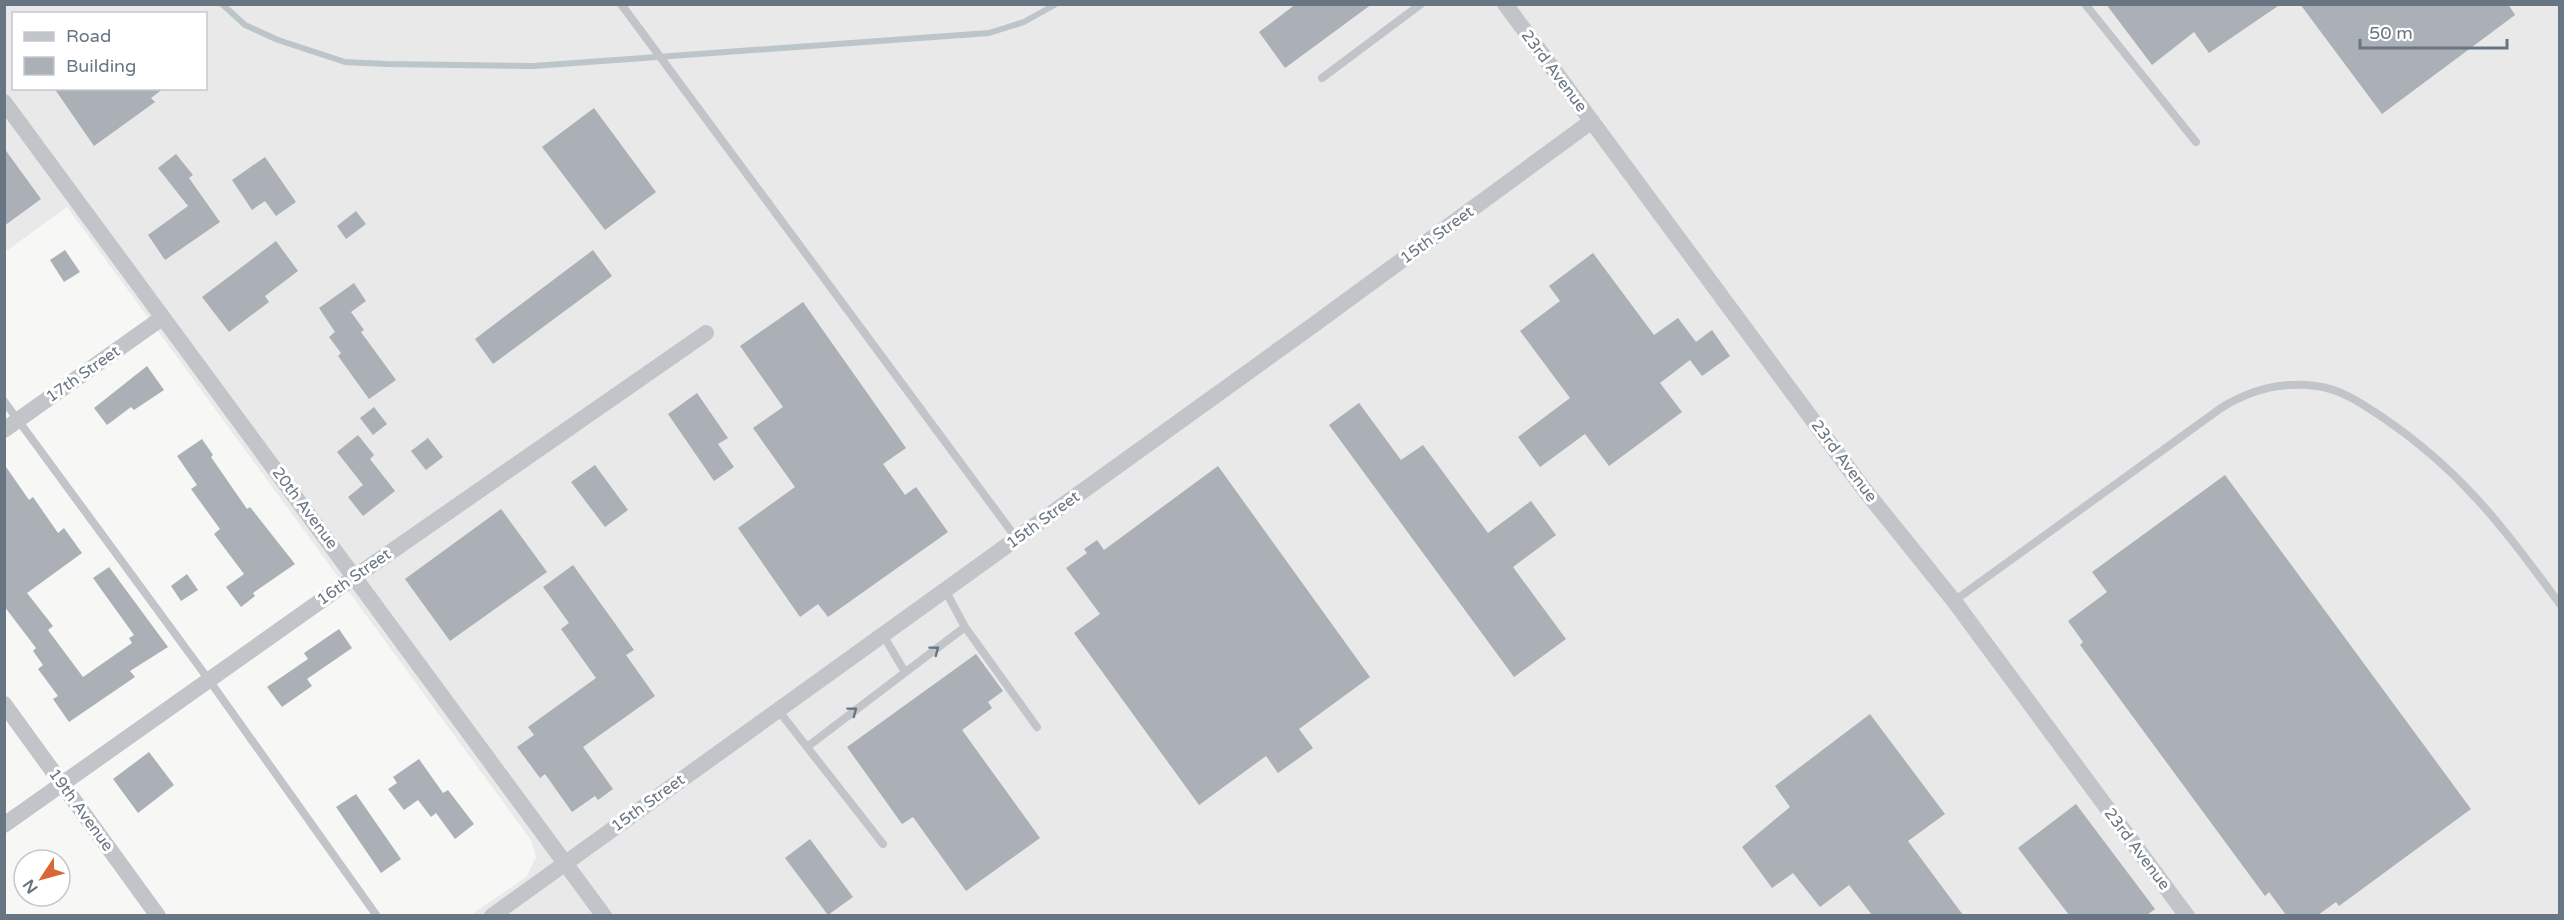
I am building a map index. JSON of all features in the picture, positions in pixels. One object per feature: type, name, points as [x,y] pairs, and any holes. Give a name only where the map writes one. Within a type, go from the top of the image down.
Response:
[{"type":"street","name":"23rd Avenue","points":[[1505,4],[1863,488],[1954,601],[2187,915]]},
{"type":"street","name":"20th Avenue","points":[[4,102],[604,915]]},
{"type":"street","name":"15th Street","points":[[492,915],[1017,540],[1592,121]]},
{"type":"street","name":"17th Street","points":[[4,430],[162,318]]},
{"type":"street","name":"16th Street","points":[[4,825],[64,785],[356,576],[706,333]]},
{"type":"street","name":"19th Avenue","points":[[4,704],[158,915]]},
{"type":"lane","points":[[621,4],[1017,540]]},
{"type":"lane","points":[[1322,78],[1421,4]]},
{"type":"lane","points":[[2085,4],[2196,142]]},
{"type":"lane","points":[[1954,601],[2221,408],[2243,394],[2289,385],[2317,386],[2341,393],[2364,404],[2433,454],[2490,511],[2559,604]]},
{"type":"lane","points":[[4,401],[209,680],[377,915]]},
{"type":"lane","points":[[945,591],[965,627],[1037,727]]},
{"type":"lane","points":[[807,747],[965,627]]},
{"type":"lane","points":[[883,635],[905,672]]},
{"type":"lane","points":[[778,710],[883,844]]},
{"type":"shaded area","points":[[5,5],[2559,5],[2559,915],[471,915],[526,877],[536,857],[531,840],[67,207],[5,252]]},
{"type":"building","points":[[1296,4],[1372,4],[1285,68],[1259,32]]},
{"type":"building","points":[[2106,4],[2281,4],[2209,53],[2194,32],[2152,65]]},
{"type":"building","points":[[2300,4],[2508,4],[2515,15],[2382,114]]},
{"type":"building","points":[[55,90],[161,90],[151,98],[155,102],[94,146]]},
{"type":"building","points":[[594,108],[656,192],[605,230],[542,147]]},
{"type":"building","points":[[4,148],[41,199],[4,226]]},
{"type":"building","points":[[176,154],[193,175],[189,178],[220,222],[165,260],[148,235],[188,206],[158,168]]},
{"type":"building","points":[[265,157],[296,202],[276,216],[265,201],[252,210],[232,180]]},
{"type":"building","points":[[356,211],[366,224],[346,239],[337,226]]},
{"type":"building","points":[[276,241],[298,271],[265,296],[269,302],[229,332],[202,297]]},
{"type":"building","points":[[65,250],[80,272],[64,282],[50,260]]},
{"type":"building","points":[[593,250],[612,276],[493,364],[475,339]]},
{"type":"building","points":[[1593,253],[1654,335],[1678,318],[1696,342],[1712,330],[1730,356],[1702,376],[1690,360],[1660,383],[1682,412],[1609,466],[1585,434],[1540,467],[1518,437],[1570,398],[1520,331],[1560,301],[1549,286]]},
{"type":"building","points":[[354,283],[366,301],[351,312],[364,330],[361,332],[396,380],[369,399],[338,356],[341,353],[329,337],[335,332],[319,308]]},
{"type":"building","points":[[803,302],[906,448],[883,464],[905,495],[916,487],[948,532],[828,617],[818,604],[800,617],[738,528],[795,487],[753,428],[783,407],[740,346]]},
{"type":"building","points":[[147,366],[164,390],[134,410],[131,407],[107,425],[94,408]]},
{"type":"building","points":[[697,393],[728,438],[718,444],[734,467],[714,481],[668,414]]},
{"type":"building","points":[[1359,403],[1401,460],[1423,445],[1488,533],[1531,501],[1556,535],[1513,567],[1566,639],[1514,677],[1329,425]]},
{"type":"building","points":[[374,407],[387,424],[373,435],[360,418]]},
{"type":"building","points":[[358,435],[374,455],[370,459],[395,491],[363,516],[348,497],[363,485],[337,452]]},
{"type":"building","points":[[428,438],[443,457],[426,470],[411,451]]},
{"type":"building","points":[[202,439],[213,455],[211,457],[247,509],[250,507],[295,564],[253,593],[255,596],[241,607],[226,587],[244,574],[214,534],[220,529],[191,489],[197,485],[177,456]]},
{"type":"building","points":[[4,464],[29,500],[33,497],[58,533],[64,528],[82,553],[27,593],[53,626],[48,630],[83,677],[132,643],[129,638],[134,635],[93,578],[109,567],[168,647],[130,671],[135,677],[69,722],[53,699],[58,696],[38,669],[43,665],[33,651],[36,648],[4,606]]},
{"type":"building","points":[[595,465],[628,510],[605,527],[571,482]]},
{"type":"building","points":[[1218,466],[1370,677],[1299,729],[1313,748],[1278,773],[1266,756],[1199,805],[1074,633],[1100,614],[1066,568],[1087,553],[1084,549],[1097,540],[1104,550]]},
{"type":"building","points":[[2225,475],[2471,809],[2339,906],[2336,902],[2318,915],[2286,915],[2269,892],[2265,896],[2080,645],[2083,642],[2068,621],[2107,592],[2092,572]]},
{"type":"building","points":[[501,509],[547,572],[450,641],[405,579]]},
{"type":"building","points":[[573,565],[634,650],[626,655],[655,696],[583,747],[613,789],[598,800],[595,796],[572,812],[545,774],[540,778],[517,747],[534,735],[528,727],[596,678],[561,629],[569,623],[543,587]]},
{"type":"building","points":[[187,574],[198,590],[181,601],[171,586]]},
{"type":"building","points":[[339,629],[352,648],[307,679],[312,686],[282,707],[267,687],[308,659],[304,653]]},
{"type":"building","points":[[976,654],[1003,691],[988,702],[992,708],[962,730],[1040,838],[966,891],[913,817],[902,824],[847,747]]},
{"type":"building","points":[[1870,714],[1945,814],[1908,841],[1963,915],[1872,915],[1849,885],[1820,907],[1793,873],[1772,888],[1742,847],[1790,807],[1775,786]]},
{"type":"building","points":[[149,752],[174,785],[138,813],[113,779]]},
{"type":"building","points":[[419,759],[443,793],[448,790],[474,824],[455,839],[436,813],[431,817],[418,800],[404,810],[388,789],[397,783],[393,777]]},
{"type":"building","points":[[356,794],[401,859],[381,873],[336,807]]},
{"type":"building","points":[[2076,804],[2155,909],[2147,915],[2069,915],[2018,848]]},
{"type":"building","points":[[810,839],[853,897],[828,915],[785,858]]},
{"type":"waterway","points":[[222,4],[245,25],[278,40],[345,62],[533,66],[989,33],[1024,22],[1056,4]]}]
